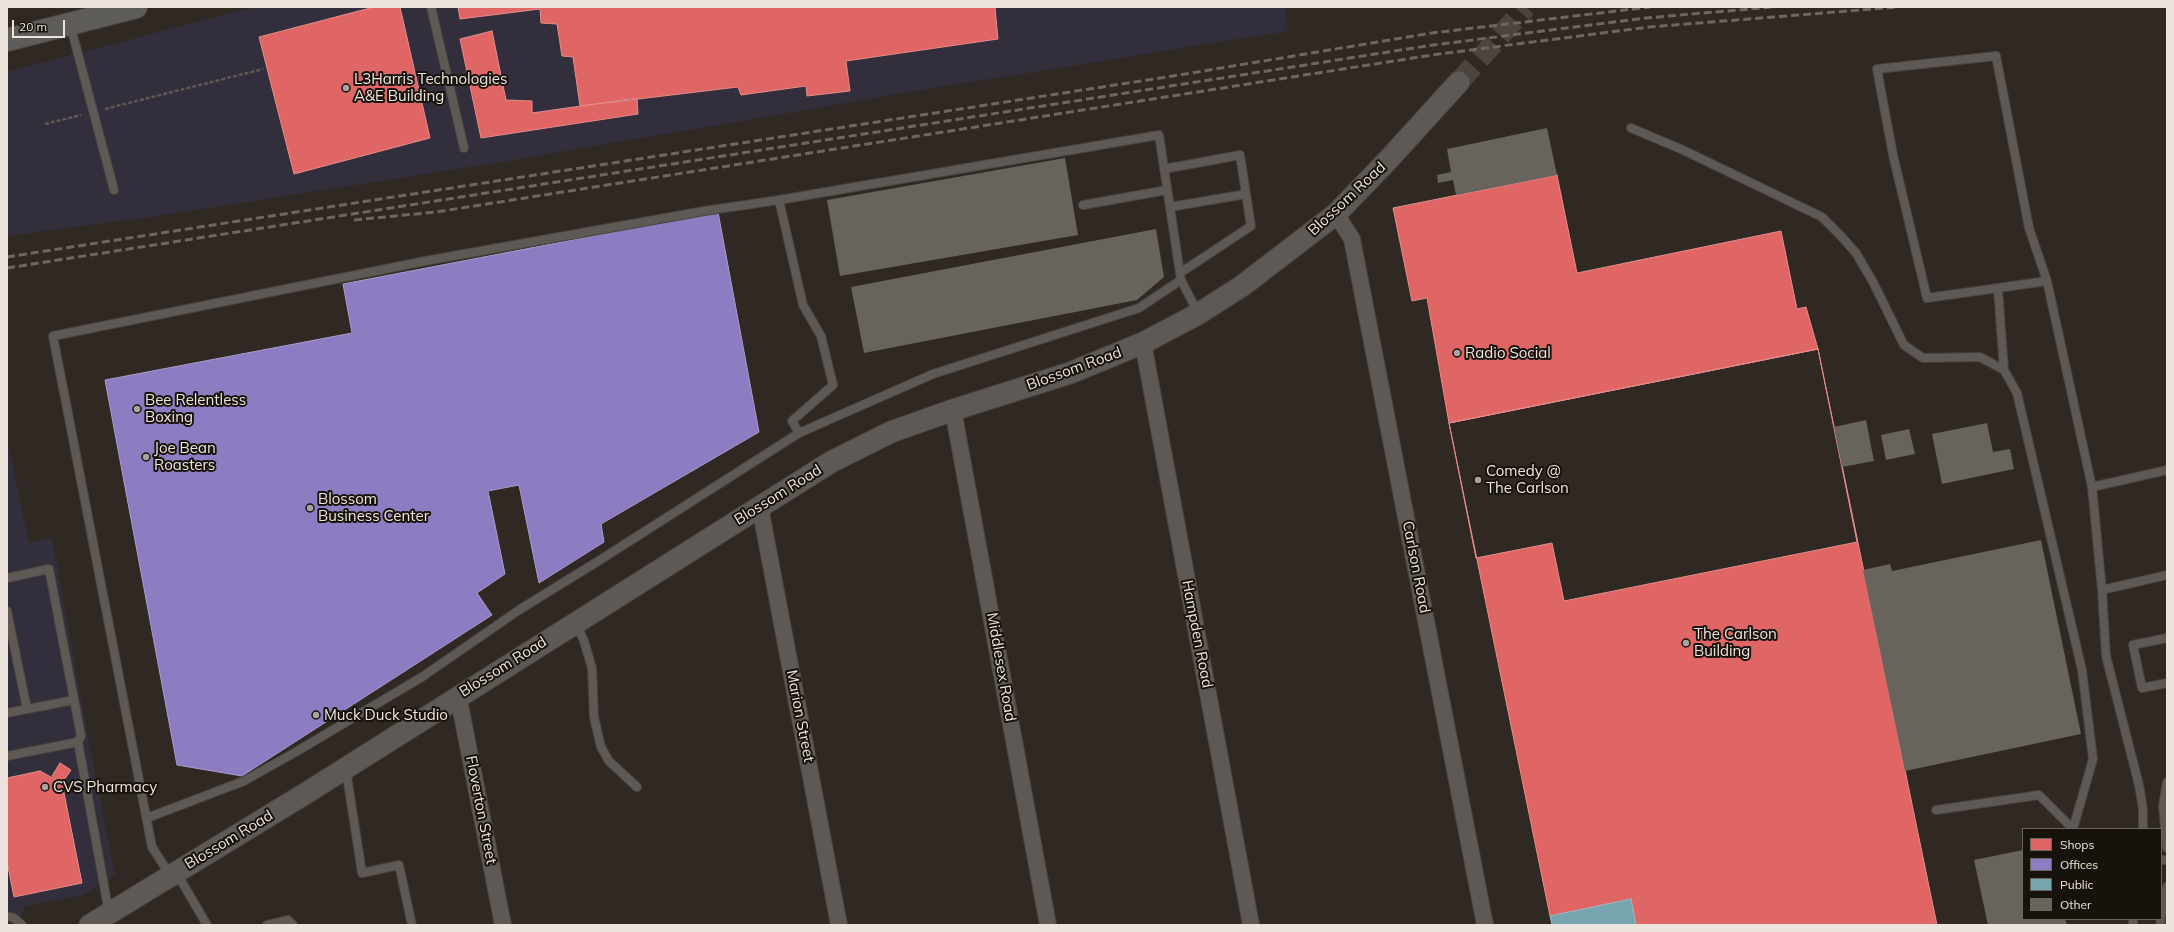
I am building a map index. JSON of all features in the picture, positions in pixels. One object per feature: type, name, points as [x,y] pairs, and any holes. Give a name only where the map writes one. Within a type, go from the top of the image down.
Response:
[{"type":"main road","points":[[7,40],[136,7]]},
{"type":"street","name":"Blossom Road","points":[[90,925],[346,768],[458,695],[831,462],[891,432],[953,410],[1070,373],[1143,343],[1198,314],[1248,282],[1336,214],[1460,82]]},
{"type":"street","name":"Carlson Road","points":[[1336,214],[1352,240],[1485,925]]},
{"type":"street","name":"Hampden Road","points":[[1143,343],[1251,925]]},
{"type":"street","name":"Middlesex Road","points":[[953,410],[1048,925]]},
{"type":"street","name":"Marion Street","points":[[760,507],[839,925]]},
{"type":"street","name":"Floverton Street","points":[[458,695],[503,925]]},
{"type":"lane","points":[[431,7],[464,148]]},
{"type":"lane","points":[[70,24],[92,112],[114,190]]},
{"type":"lane","points":[[2047,281],[1927,298],[1893,155],[1877,69],[1996,56],[2029,228],[2047,281],[2092,487],[2102,590],[2106,656],[2139,784],[2144,809],[2143,828]]},
{"type":"lane","points":[[1632,128],[1683,150],[1822,218],[1856,253],[1873,282],[1904,346],[1923,358],[1980,357],[2004,370]]},
{"type":"lane","points":[[207,925],[173,873],[152,847],[53,336],[425,261],[704,211],[779,200],[1158,135],[1180,276],[1198,314]]},
{"type":"lane","points":[[146,818],[244,781],[294,753],[422,676],[519,610],[798,433],[933,374],[1140,308],[1180,276],[1252,226],[1240,155],[1164,169]]},
{"type":"lane","points":[[1083,205],[1167,190]]},
{"type":"lane","points":[[1170,207],[1246,194]]},
{"type":"lane","points":[[779,200],[803,305],[821,336],[833,385],[792,420],[798,433]]},
{"type":"lane","points":[[1998,288],[2004,370],[2017,393],[2082,670],[2093,759],[2073,828]]},
{"type":"lane","points":[[2092,487],[2167,470]]},
{"type":"lane","points":[[7,578],[49,570],[81,736],[78,742],[109,913]]},
{"type":"lane","points":[[2102,590],[2167,575]]},
{"type":"lane","points":[[7,611],[27,709]]},
{"type":"lane","points":[[575,622],[584,641],[592,668],[594,717],[601,747],[609,761],[637,787]]},
{"type":"lane","points":[[2167,638],[2133,645],[2142,688],[2167,682]]},
{"type":"lane","points":[[7,713],[74,700]]},
{"type":"lane","points":[[7,756],[78,742]]},
{"type":"lane","points":[[346,768],[362,873],[399,865],[412,925]]},
{"type":"lane","points":[[2167,782],[2163,806],[2167,848]]},
{"type":"lane","points":[[1936,810],[2039,795],[2072,828]]},
{"type":"lane","points":[[2162,913],[2167,887]]},
{"type":"lane","points":[[7,916],[14,918],[22,925]]},
{"type":"lane","points":[[267,925],[288,920],[293,925]]},
{"type":"path","points":[[45,124],[263,69]]},
{"type":"shaded area","points":[[253,7],[1285,7],[1288,31],[922,90],[502,162],[158,216],[7,236],[7,72]]},
{"type":"shaded area","points":[[7,437],[29,543],[52,537],[91,753],[115,874],[84,895],[25,906],[17,925],[7,925]]},
{"type":"building: Shops","name":"L3Harris Technologies A&E Building","points":[[374,7],[400,7],[430,138],[294,174],[259,37]]},
{"type":"building: Shops","points":[[458,7],[995,7],[998,39],[846,61],[850,91],[807,96],[806,86],[741,95],[738,87],[580,106],[573,57],[562,56],[557,24],[541,23],[540,9],[460,19]]},
{"type":"building: Shops","points":[[492,31],[506,100],[532,101],[532,113],[637,98],[638,114],[481,138],[460,39]]},
{"type":"building: Shops","points":[[1557,175],[1577,273],[1781,231],[1797,309],[1806,307],[1818,349],[1449,423],[1427,298],[1412,301],[1393,208]]},
{"type":"building: Shops","name":"The Carlson Building","points":[[1818,349],[1937,925],[1636,925],[1631,899],[1550,916],[1449,423]]},
{"type":"building: Shops","points":[[1818,349],[1857,542],[1564,601],[1552,543],[1476,558],[1449,423]]},
{"type":"building: Shops","points":[[60,763],[71,770],[62,783],[52,776]]},
{"type":"building: Shops","name":"CVS Pharmacy","points":[[40,771],[62,783],[82,883],[14,897],[7,862],[7,778]]},
{"type":"building: Offices","name":"Blossom Business Center","points":[[718,212],[759,432],[601,524],[604,542],[539,583],[519,485],[488,491],[505,574],[477,593],[492,615],[242,776],[177,765],[105,380],[352,333],[343,284]]},
{"type":"building: Public","points":[[1631,899],[1636,925],[1552,925],[1550,916]]},
{"type":"building: Other","points":[[1547,128],[1557,175],[1456,195],[1453,180],[1438,183],[1437,175],[1451,172],[1447,149]]},
{"type":"building: Other","points":[[1065,158],[1078,235],[840,276],[827,200]]},
{"type":"building: Other","points":[[1156,229],[1164,277],[1137,300],[864,353],[851,287]]},
{"type":"building: Other","points":[[1866,420],[1874,461],[1842,467],[1834,427]]},
{"type":"building: Other","points":[[1987,423],[1993,452],[2010,449],[2014,469],[1942,484],[1932,434]]},
{"type":"building: Other","points":[[1909,429],[1915,454],[1886,460],[1881,435]]},
{"type":"building: Other","points":[[2041,540],[2081,734],[1905,771],[1863,570],[1890,564],[1892,571]]},
{"type":"building: Other","points":[[2022,850],[2022,920],[2065,920],[2067,925],[1988,925],[1974,860]]},
{"type":"tunnel","points":[[1459,82],[1526,7]]},
{"type":"railway","points":[[7,257],[1173,76],[1432,33],[1650,7]]},
{"type":"railway","points":[[7,268],[1433,45],[1646,18],[1773,7]]},
{"type":"railway","points":[[354,220],[436,212],[1432,55],[1649,27],[1898,7]]},
{"type":"place","name":"L3Harris Technologies A&E Building","points":[[346,88]]},
{"type":"place","name":"Radio Social","points":[[1457,353]]},
{"type":"place","name":"Bee Relentless Boxing","points":[[137,409]]},
{"type":"place","name":"Joe Bean Roasters","points":[[146,457]]},
{"type":"place","name":"Comedy @ The Carlson","points":[[1478,480]]},
{"type":"place","name":"Blossom Business Center","points":[[310,508]]},
{"type":"place","name":"The Carlson Building","points":[[1686,643]]},
{"type":"place","name":"Muck Duck Studio","points":[[316,715]]},
{"type":"place","name":"CVS Pharmacy","points":[[45,787]]}]
